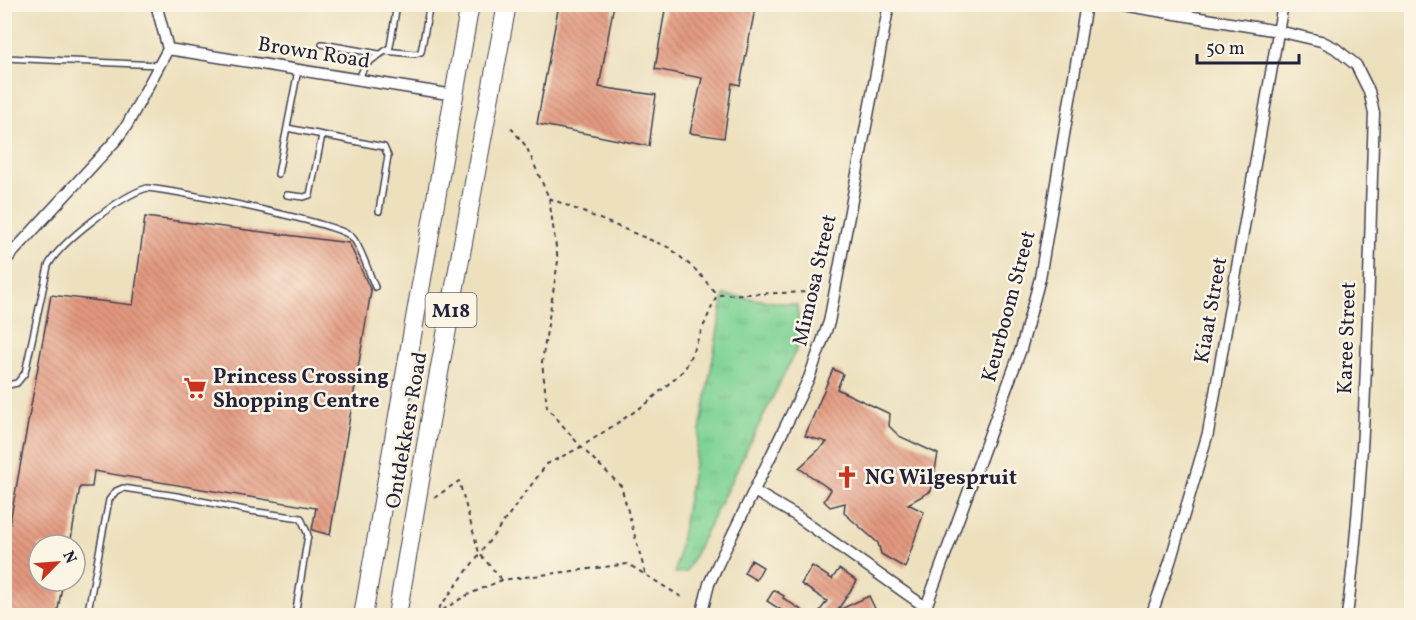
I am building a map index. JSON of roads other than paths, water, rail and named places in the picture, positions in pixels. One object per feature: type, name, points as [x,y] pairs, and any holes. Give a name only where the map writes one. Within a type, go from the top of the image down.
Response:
[{"type":"main road","name":"Ontdekkers Road","points":[[363,615],[470,4]]},
{"type":"main road","name":"Ontdekkers Road","points":[[397,615],[507,4]]},
{"type":"street","points":[[4,262],[116,140],[127,125],[168,49],[156,4]]},
{"type":"street","name":"Mimosa Street","points":[[701,615],[709,584],[809,378],[829,322],[889,4]]},
{"type":"street","name":"Keurboom Street","points":[[926,607],[1021,349],[1040,278],[1086,4]]},
{"type":"street","points":[[1116,4],[1278,31]]},
{"type":"street","name":"Kiaat Street","points":[[1151,615],[1170,562],[1208,433],[1283,4]]},
{"type":"street","name":"Karee Street","points":[[1278,31],[1321,41],[1335,48],[1356,65],[1369,91],[1374,113],[1363,421],[1347,615]]},
{"type":"street","name":"Brown Road","points":[[168,49],[454,95]]},
{"type":"street","points":[[754,491],[795,514],[939,615]]},
{"type":"lane","points":[[359,79],[365,66],[385,51],[392,42],[397,4]]},
{"type":"lane","points":[[385,51],[415,54],[421,52],[430,4]]},
{"type":"lane","points":[[322,44],[379,54]]},
{"type":"lane","points":[[4,58],[159,65]]},
{"type":"lane","points":[[278,174],[298,70]]},
{"type":"lane","points":[[287,128],[384,147],[388,156],[379,211]]},
{"type":"lane","points":[[287,195],[304,197],[310,195],[322,135]]},
{"type":"lane","points":[[4,386],[17,383],[25,374],[48,266],[52,258],[61,247],[128,195],[147,188],[307,220],[347,233],[354,238],[375,287]]},
{"type":"lane","points":[[87,615],[109,500],[116,491],[123,488],[177,496],[250,512],[301,518],[308,535],[295,615]]},
{"type":"place","name":"Princess Crossing Shopping Centre","points":[[195,388]]},
{"type":"place","name":"NG Wilgespruit","points":[[847,477]]}]
